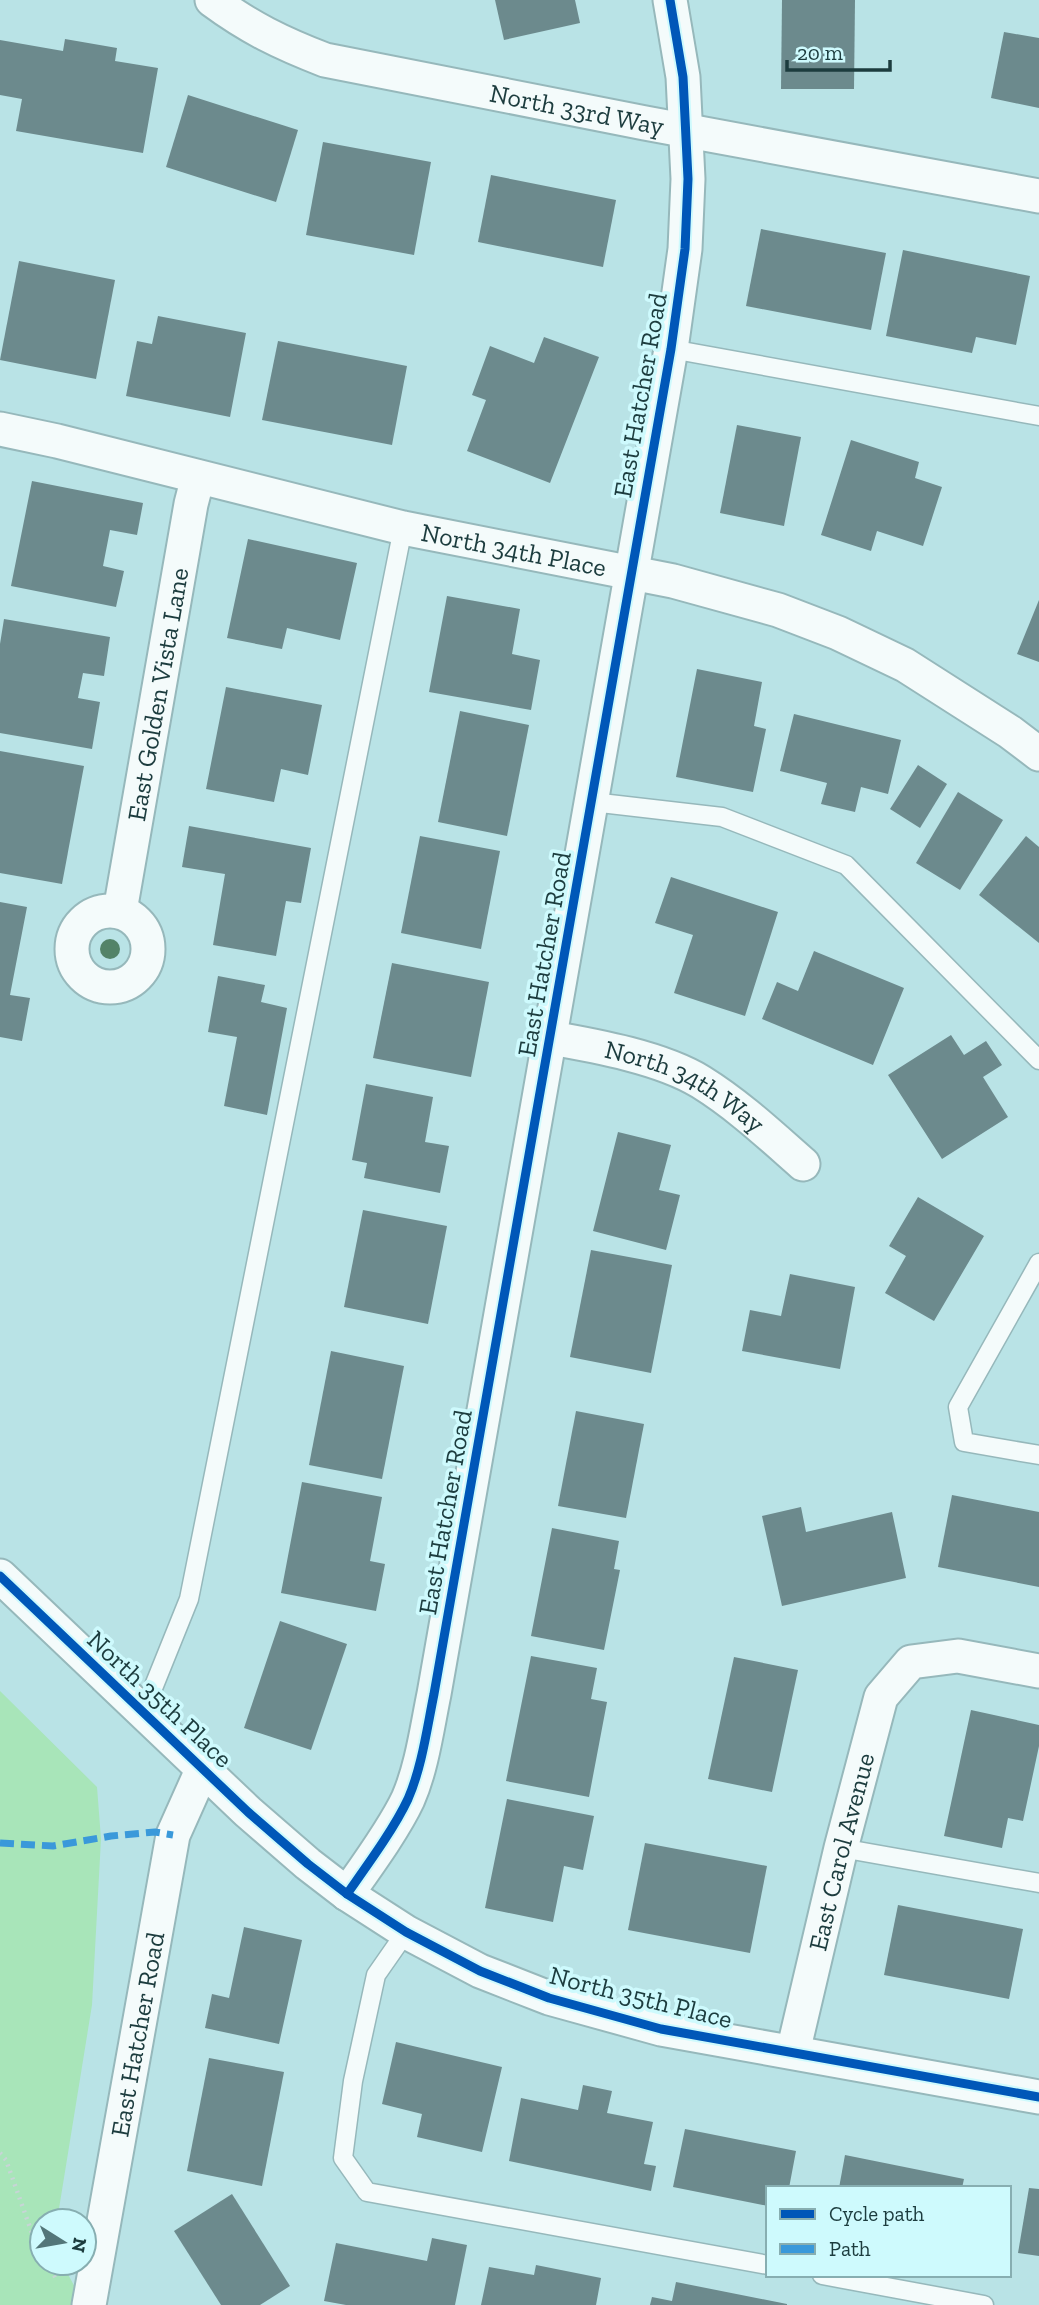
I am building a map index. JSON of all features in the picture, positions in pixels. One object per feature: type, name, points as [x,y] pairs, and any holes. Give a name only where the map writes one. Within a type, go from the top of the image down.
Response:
[{"type":"street","name":"North 33rd Way","points":[[212,0],[240,21],[275,41],[325,60],[394,76],[1039,196]]},
{"type":"street","name":"East Hatcher Road","points":[[347,1894],[369,1864],[408,1799],[424,1744],[671,349],[685,249],[688,179],[683,77],[670,0]]},
{"type":"street","name":"North 34th Place","points":[[0,429],[57,440],[403,528],[673,581],[778,610],[838,633],[905,666],[1010,732],[1039,754]]},
{"type":"street","name":"East Golden Vista Lane","points":[[120,911],[191,504],[198,477]]},
{"type":"street","name":"North 34th Way","points":[[551,1038],[645,1058],[699,1081],[743,1112],[803,1164]]},
{"type":"street","name":"North 35th Place","points":[[0,1576],[248,1812],[347,1894],[406,1931],[480,1971],[549,1998],[661,2029],[1039,2097]]},
{"type":"street","name":"East Carol Avenue","points":[[793,2052],[841,1848],[881,1697],[911,1662],[958,1656],[1039,1671]]},
{"type":"street","name":"East Hatcher Road","points":[[89,2305],[173,1835],[203,1768]]},
{"type":"lane","points":[[671,349],[1039,416]]},
{"type":"lane","points":[[143,1713],[189,1599],[403,528]]},
{"type":"lane","points":[[592,802],[722,817],[846,865],[1039,1060]]},
{"type":"lane","points":[[1039,1263],[958,1407],[964,1442],[1039,1455]]},
{"type":"lane","points":[[841,1848],[1039,1883]]},
{"type":"lane","points":[[406,1931],[376,1975],[353,2081],[343,2158],[367,2192],[766,2265]]},
{"type":"lane","points":[[833,2277],[984,2305]]},
{"type":"path","points":[[0,2153],[6,2160],[28,2222]]},
{"type":"green space","points":[[0,1691],[97,1787],[101,1839],[92,2005],[59,2207],[28,2207],[28,2277],[69,2277],[78,2293],[77,2305],[0,2305]]},
{"type":"building","points":[[495,0],[575,0],[580,23],[504,40]]},
{"type":"building","points":[[782,0],[855,0],[854,89],[781,89]]},
{"type":"building","points":[[1004,32],[1039,38],[1039,108],[991,98]]},
{"type":"building","points":[[65,39],[117,48],[115,61],[158,68],[143,153],[16,131],[22,99],[0,95],[0,40],[63,51]]},
{"type":"building","points":[[188,95],[298,130],[276,202],[166,167]]},
{"type":"building","points":[[323,142],[431,162],[414,255],[306,235]]},
{"type":"building","points":[[491,175],[616,200],[603,267],[478,242]]},
{"type":"building","points":[[761,229],[886,253],[871,330],[746,306]]},
{"type":"building","points":[[903,250],[1030,276],[1016,345],[976,337],[972,353],[886,336]]},
{"type":"building","points":[[19,261],[115,280],[96,379],[0,360]]},
{"type":"building","points":[[158,316],[246,333],[230,417],[126,396],[137,341],[152,344]]},
{"type":"building","points":[[544,337],[599,357],[550,483],[467,451],[486,400],[472,395],[490,346],[534,363]]},
{"type":"building","points":[[278,341],[407,366],[392,445],[262,420]]},
{"type":"building","points":[[737,425],[801,437],[784,526],[720,513]]},
{"type":"building","points":[[851,440],[919,462],[915,478],[942,487],[923,546],[877,531],[871,551],[821,535]]},
{"type":"building","points":[[32,481],[143,503],[137,535],[110,530],[103,566],[124,571],[116,607],[11,586]]},
{"type":"building","points":[[248,539],[357,563],[340,640],[287,628],[282,649],[227,638]]},
{"type":"building","points":[[447,596],[520,609],[512,654],[540,660],[531,710],[429,692]]},
{"type":"building","points":[[1039,600],[1039,662],[1017,654]]},
{"type":"building","points":[[4,619],[110,637],[104,676],[83,673],[78,698],[100,702],[92,749],[0,733],[0,644]]},
{"type":"building","points":[[697,669],[762,682],[754,726],[766,729],[753,792],[676,777]]},
{"type":"building","points":[[226,687],[322,705],[308,775],[281,769],[274,802],[206,789]]},
{"type":"building","points":[[460,711],[529,725],[507,836],[438,822]]},
{"type":"building","points":[[794,714],[901,740],[888,794],[861,787],[855,812],[821,804],[827,783],[780,771]]},
{"type":"building","points":[[0,751],[84,766],[62,884],[0,873]]},
{"type":"building","points":[[918,765],[947,784],[920,828],[890,809]]},
{"type":"building","points":[[958,792],[1003,820],[960,890],[916,863]]},
{"type":"building","points":[[189,826],[311,848],[301,903],[286,901],[276,956],[213,945],[225,874],[182,867]]},
{"type":"building","points":[[420,836],[500,851],[481,949],[401,933]]},
{"type":"building","points":[[1026,836],[1039,847],[1039,943],[979,895]]},
{"type":"building","points":[[671,877],[778,912],[745,1016],[674,993],[693,935],[655,923]]},
{"type":"building","points":[[0,902],[27,907],[10,995],[30,998],[22,1041],[0,1037]]},
{"type":"building","points":[[814,951],[904,988],[873,1065],[762,1019],[777,982],[798,991]]},
{"type":"building","points":[[392,963],[489,982],[471,1077],[373,1058]]},
{"type":"building","points":[[218,976],[265,985],[261,1002],[287,1008],[267,1115],[224,1106],[237,1037],[208,1032]]},
{"type":"building","points":[[951,1035],[964,1055],[986,1041],[1002,1065],[983,1077],[1008,1117],[942,1159],[888,1075]]},
{"type":"building","points":[[366,1084],[433,1097],[425,1142],[449,1146],[440,1193],[364,1178],[367,1163],[352,1160]]},
{"type":"building","points":[[618,1132],[671,1145],[659,1190],[680,1195],[666,1250],[593,1231]]},
{"type":"building","points":[[918,1197],[984,1236],[934,1321],[885,1293],[906,1256],[889,1246]]},
{"type":"building","points":[[363,1210],[447,1226],[428,1324],[344,1307]]},
{"type":"building","points":[[591,1250],[672,1265],[651,1373],[570,1357]]},
{"type":"building","points":[[790,1274],[855,1287],[840,1369],[742,1351],[750,1310],[781,1316]]},
{"type":"building","points":[[331,1351],[404,1366],[382,1479],[309,1465]]},
{"type":"building","points":[[576,1411],[644,1424],[626,1518],[558,1506]]},
{"type":"building","points":[[302,1482],[382,1497],[370,1561],[385,1564],[376,1611],[281,1593]]},
{"type":"building","points":[[952,1495],[1039,1512],[1039,1587],[938,1567]]},
{"type":"building","points":[[801,1507],[806,1532],[892,1512],[906,1578],[782,1606],[762,1516]]},
{"type":"building","points":[[552,1528],[619,1541],[614,1569],[620,1570],[604,1650],[531,1636]]},
{"type":"building","points":[[280,1621],[347,1644],[311,1750],[244,1728]]},
{"type":"building","points":[[531,1656],[597,1668],[591,1699],[607,1702],[589,1797],[506,1781]]},
{"type":"building","points":[[734,1657],[798,1670],[772,1792],[708,1779]]},
{"type":"building","points":[[971,1710],[1039,1725],[1039,1746],[1023,1821],[1008,1818],[1002,1848],[944,1836]]},
{"type":"building","points":[[507,1799],[594,1816],[583,1870],[564,1866],[553,1922],[485,1908]]},
{"type":"building","points":[[645,1843],[767,1866],[750,1953],[628,1930]]},
{"type":"building","points":[[898,1905],[1023,1929],[1009,1999],[884,1975]]},
{"type":"building","points":[[244,1927],[302,1940],[279,2044],[205,2028],[212,1994],[229,1998]]},
{"type":"building","points":[[396,2042],[502,2067],[482,2152],[417,2137],[422,2114],[382,2104]]},
{"type":"building","points":[[209,2058],[284,2072],[262,2186],[187,2171]]},
{"type":"building","points":[[583,2085],[612,2091],[607,2113],[653,2122],[644,2164],[656,2166],[651,2191],[509,2161],[521,2098],[578,2110]]},
{"type":"building","points":[[685,2129],[796,2151],[789,2186],[766,2186],[766,2206],[673,2187]]},
{"type":"building","points":[[845,2155],[964,2179],[962,2186],[839,2186]]},
{"type":"building","points":[[1029,2188],[1039,2189],[1039,2256],[1018,2253]]},
{"type":"building","points":[[232,2194],[290,2286],[260,2305],[221,2305],[174,2231]]},
{"type":"building","points":[[432,2238],[467,2245],[455,2305],[346,2305],[324,2301],[336,2243],[427,2261]]},
{"type":"building","points":[[536,2265],[601,2278],[596,2305],[481,2305],[489,2267],[534,2275]]},
{"type":"building","points":[[676,2282],[787,2305],[650,2305],[652,2297],[672,2301]]},
{"type":"marked path","points":[[0,1843],[53,1846],[111,1836],[155,1832],[173,1835]]},
{"type":"cycle path","points":[[347,1894],[402,1811],[413,1787],[424,1747],[671,349],[685,249],[688,179],[683,77],[670,0]]},
{"type":"cycle path","points":[[0,1576],[248,1812],[308,1864],[347,1894],[406,1932],[480,1971],[549,1998],[661,2029],[1039,2097]]}]
